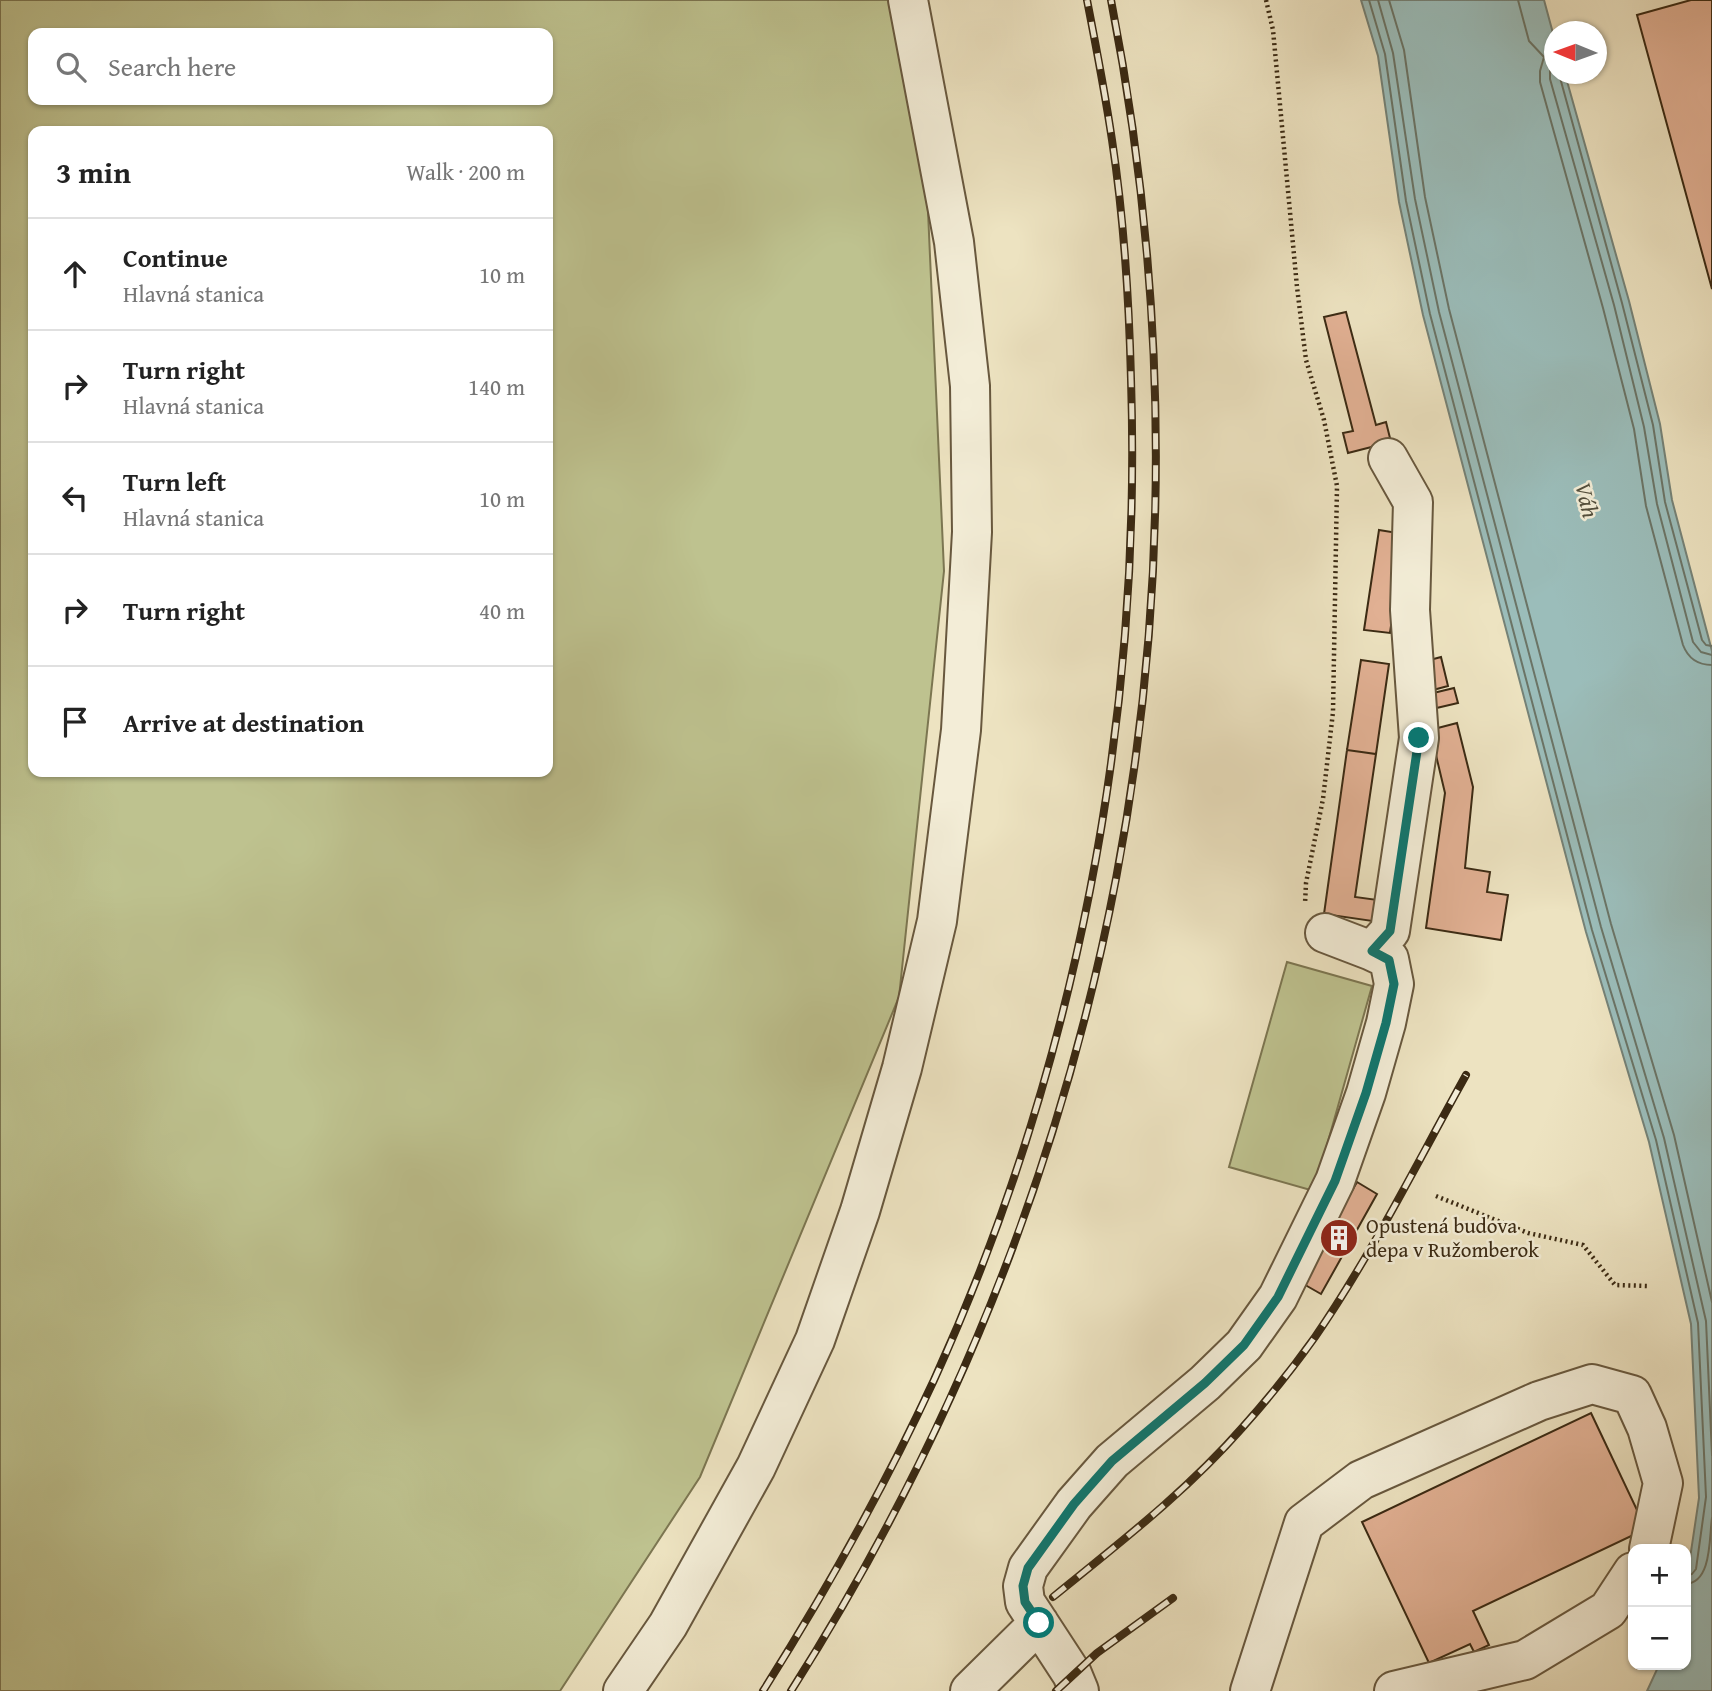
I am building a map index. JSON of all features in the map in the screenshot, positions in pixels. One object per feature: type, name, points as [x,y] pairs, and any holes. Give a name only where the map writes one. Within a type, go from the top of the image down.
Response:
[{"type":"street","points":[[623,1691],[668,1625],[756,1467],[815,1340],[860,1210],[902,1068],[937,921],[961,730],[972,532],[970,386],[954,242],[908,0]]},
{"type":"street","points":[[1372,951],[1390,931],[1419,738],[1410,610],[1413,502],[1388,458]]},
{"type":"street","points":[[1079,1691],[1072,1674],[1025,1602],[1023,1586],[1028,1568],[1074,1504],[1112,1461],[1205,1383],[1244,1345],[1278,1297],[1290,1274],[1335,1181],[1366,1093],[1394,984],[1389,960],[1325,933]]},
{"type":"street","points":[[1250,1691],[1304,1523],[1361,1480],[1539,1401],[1592,1384],[1632,1395],[1647,1428],[1663,1483],[1650,1544]]},
{"type":"street","points":[[1394,1691],[1525,1660],[1608,1610],[1628,1580]]},
{"type":"street","points":[[970,1691],[1039,1623]]},
{"type":"path","points":[[1266,0],[1273,30],[1306,360],[1324,420],[1337,486],[1333,712],[1323,799],[1306,883],[1304,914],[1311,926],[1325,933]]},
{"type":"path","points":[[1436,1196],[1528,1233],[1583,1245],[1615,1285],[1649,1286]]},
{"type":"green space","points":[[0,0],[899,0],[926,166],[944,571],[899,997],[700,1477],[560,1691],[0,1691]]},
{"type":"green space","points":[[1287,962],[1372,986],[1314,1191],[1229,1167]]},
{"type":"water","name":"Váh","points":[[1361,0],[1544,0],[1550,21],[1544,21],[1544,84],[1568,84],[1629,301],[1660,424],[1672,500],[1712,651],[1712,1691],[1647,1691],[1657,1670],[1691,1670],[1691,1552],[1699,1498],[1691,1324],[1649,1142],[1586,932],[1423,315],[1399,202],[1378,56]]},
{"type":"building","points":[[1691,0],[1712,0],[1712,289],[1637,15]]},
{"type":"building","points":[[1346,312],[1376,425],[1386,422],[1391,442],[1348,453],[1343,433],[1353,431],[1324,317]]},
{"type":"building","points":[[1379,530],[1404,534],[1390,633],[1364,630]]},
{"type":"building","points":[[1441,657],[1448,686],[1433,690],[1426,661]]},
{"type":"building","points":[[1361,660],[1389,664],[1376,754],[1347,750]]},
{"type":"building","points":[[1454,688],[1458,703],[1428,710],[1425,695]]},
{"type":"building","points":[[1457,723],[1473,787],[1465,868],[1490,872],[1487,892],[1508,895],[1501,940],[1426,928],[1445,793],[1430,730]]},
{"type":"building","points":[[1347,750],[1376,754],[1355,897],[1385,901],[1379,922],[1324,914]]},
{"type":"building","name":"Opustená budova depa v Ružomberok","points":[[1357,1182],[1377,1194],[1321,1294],[1300,1282]]},
{"type":"building","points":[[1591,1413],[1646,1529],[1473,1611],[1489,1645],[1474,1652],[1470,1644],[1429,1663],[1362,1522]]},
{"type":"railway","points":[[763,1691],[832,1577],[875,1499],[934,1380],[984,1261],[1026,1140],[1062,1016],[1090,891],[1111,764],[1125,636],[1132,507],[1131,379],[1123,229],[1109,122],[1087,0]]},
{"type":"railway","points":[[791,1691],[903,1496],[994,1294],[1066,1088],[1116,877],[1146,662],[1156,443],[1144,222],[1111,0]]},
{"type":"railway","points":[[1053,1597],[1151,1517],[1198,1474],[1271,1395],[1336,1306],[1394,1208],[1466,1075]]},
{"type":"railway","points":[[1056,1691],[1097,1653],[1173,1598]]},
{"type":"place","name":"Opustená budova depa v Ružomberok","points":[[1339,1238]]},
{"type":"route","points":[[1039,1623],[1025,1602],[1023,1586],[1028,1568],[1074,1504],[1112,1461],[1205,1383],[1244,1345],[1278,1297],[1335,1181],[1366,1093],[1394,984],[1389,960],[1372,951],[1390,931],[1419,738]]}]
